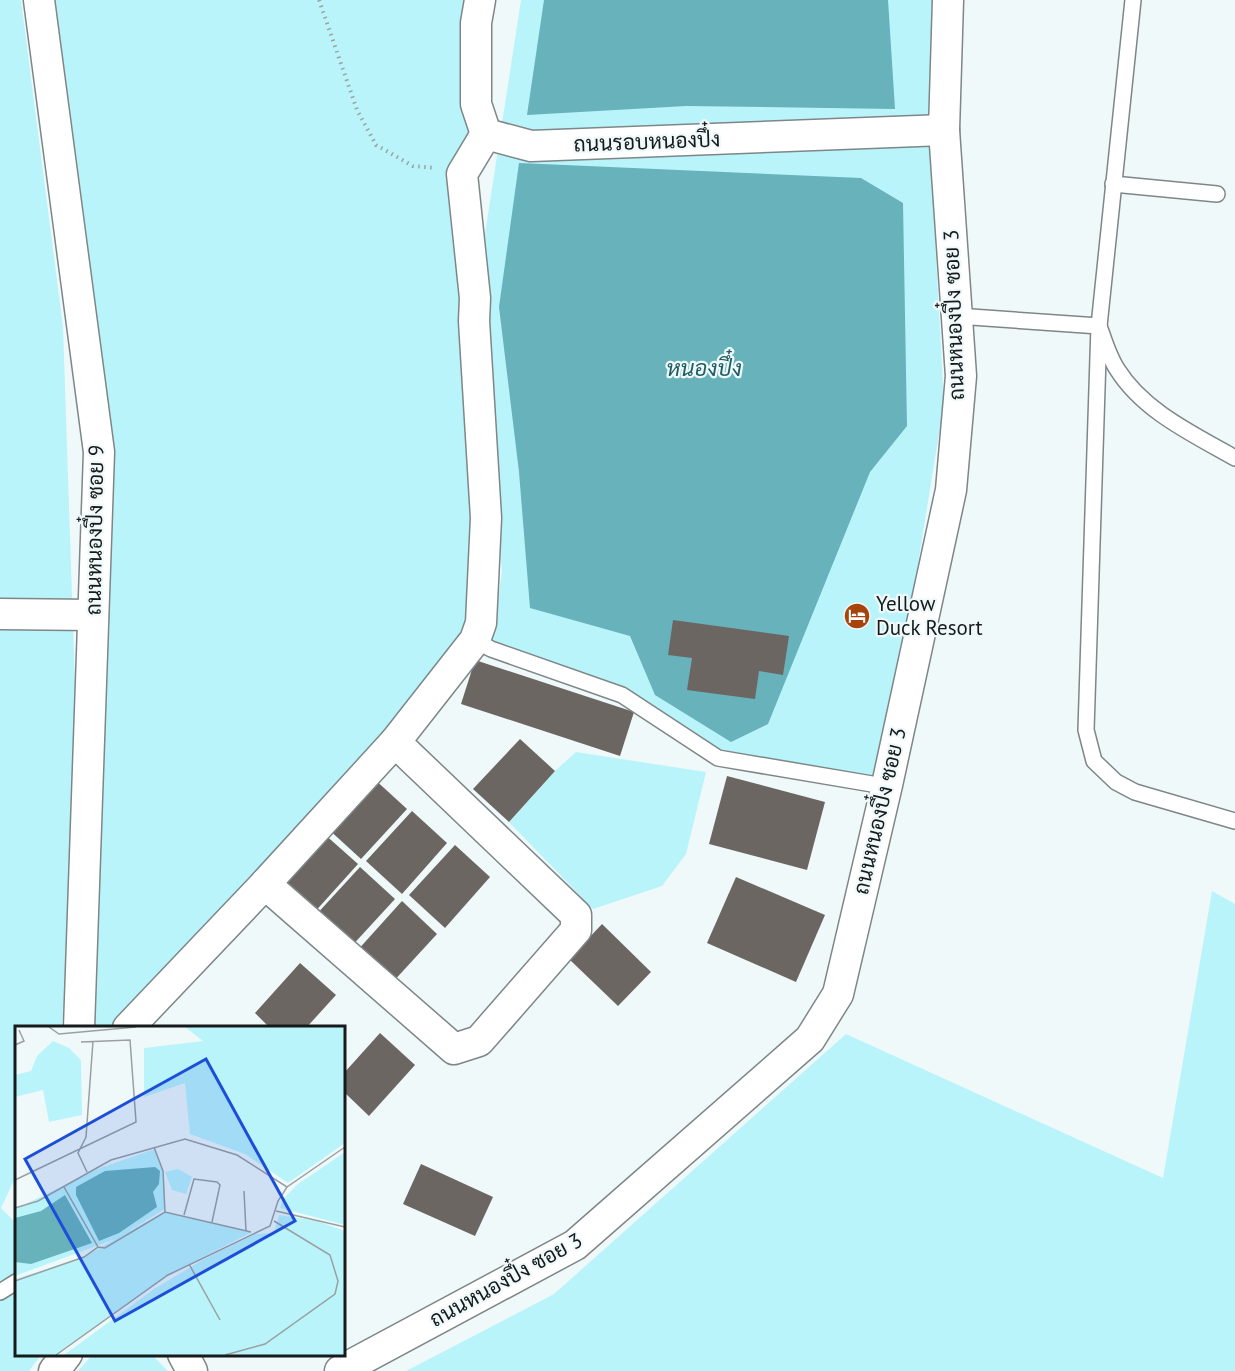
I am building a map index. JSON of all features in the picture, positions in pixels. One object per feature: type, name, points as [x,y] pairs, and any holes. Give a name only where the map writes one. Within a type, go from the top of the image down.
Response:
[{"type":"street","name":"ถนนหนองปึ๋ง ซอย 9","points":[[39,0],[99,452],[79,1026]]},
{"type":"street","points":[[130,1026],[266,884],[395,742],[475,640],[481,623],[486,519],[474,321],[475,298],[462,174],[486,134],[476,104],[476,23],[480,0]]},
{"type":"street","name":"ถนนหนองปึ๋ง ซอย 3","points":[[340,1371],[575,1245],[810,1038],[838,994],[887,785],[951,490],[961,376],[944,130],[948,0]]},
{"type":"street","name":"ถนนรอบหนองปึ๋ง","points":[[486,134],[531,146],[944,130]]},
{"type":"street","points":[[0,614],[93,615]]},
{"type":"street","points":[[266,884],[454,1049],[479,1041],[576,930],[576,915],[395,742]]},
{"type":"street","points":[[54,1371],[65,1356]]},
{"type":"street","points":[[184,1356],[192,1371]]},
{"type":"lane","points":[[1133,0],[1098,326],[1086,730],[1094,761],[1116,782],[1135,792],[1235,821]]},
{"type":"lane","points":[[1113,184],[1217,194]]},
{"type":"lane","points":[[957,316],[1098,326]]},
{"type":"lane","points":[[1098,326],[1116,368],[1130,388],[1167,420],[1235,458]]},
{"type":"lane","points":[[475,640],[491,649],[622,695],[718,758],[861,783],[887,785]]},
{"type":"lane","points":[[0,1292],[15,1283]]},
{"type":"path","points":[[319,0],[357,110],[375,145],[412,166],[443,168],[471,159]]},
{"type":"shaded area","points":[[0,0],[21,0],[63,327],[76,714],[71,928],[62,1026],[15,1026],[15,1178],[1,1208],[15,1222],[15,1356],[40,1356],[29,1371],[0,1371]]},
{"type":"shaded area","points":[[39,0],[480,0],[476,23],[476,292],[521,0],[938,0],[944,130],[932,184],[944,403],[911,607],[872,784],[718,758],[622,695],[491,649],[502,571],[476,307],[475,640],[127,1026],[79,1026],[99,452]]},
{"type":"shaded area","points":[[576,752],[706,772],[686,854],[662,886],[593,909],[509,822],[555,771]]},
{"type":"shaded area","points":[[1212,891],[1235,904],[1235,1371],[406,1371],[554,1294],[846,1034],[1163,1178]]},
{"type":"shaded area","points":[[91,1356],[153,1356],[168,1371],[78,1371]]},
{"type":"water","points":[[544,0],[888,0],[895,109],[686,106],[527,115]]},
{"type":"water","name":"หนองปึ๋ง","points":[[519,163],[861,178],[903,203],[907,426],[870,472],[768,724],[731,742],[655,695],[630,636],[530,608],[519,472],[499,307]]},
{"type":"building","points":[[673,620],[789,636],[783,675],[759,671],[755,699],[687,690],[692,658],[668,655]]},
{"type":"building","points":[[475,660],[634,712],[620,756],[461,704]]},
{"type":"building","points":[[520,739],[555,771],[509,822],[473,789]]},
{"type":"building","points":[[727,776],[825,802],[807,870],[709,844]]},
{"type":"building","points":[[372,777],[407,809],[361,859],[326,827]]},
{"type":"building","points":[[412,811],[447,843],[402,894],[366,861]]},
{"type":"building","points":[[322,832],[358,864],[312,915],[277,882]]},
{"type":"building","points":[[455,845],[490,877],[445,928],[409,895]]},
{"type":"building","points":[[360,867],[395,899],[349,949],[314,917]]},
{"type":"building","points":[[736,877],[825,915],[796,982],[707,943]]},
{"type":"building","points":[[402,901],[437,934],[391,984],[356,952]]},
{"type":"building","points":[[602,924],[651,972],[618,1006],[569,959]]},
{"type":"building","points":[[300,963],[336,995],[308,1026],[268,1026],[255,1013]]},
{"type":"building","points":[[380,1033],[415,1065],[369,1116],[345,1093],[345,1072]]},
{"type":"building","points":[[421,1164],[493,1197],[475,1236],[403,1204]]},
{"type":"place","name":"Yellow Duck Resort","points":[[857,616]]}]
